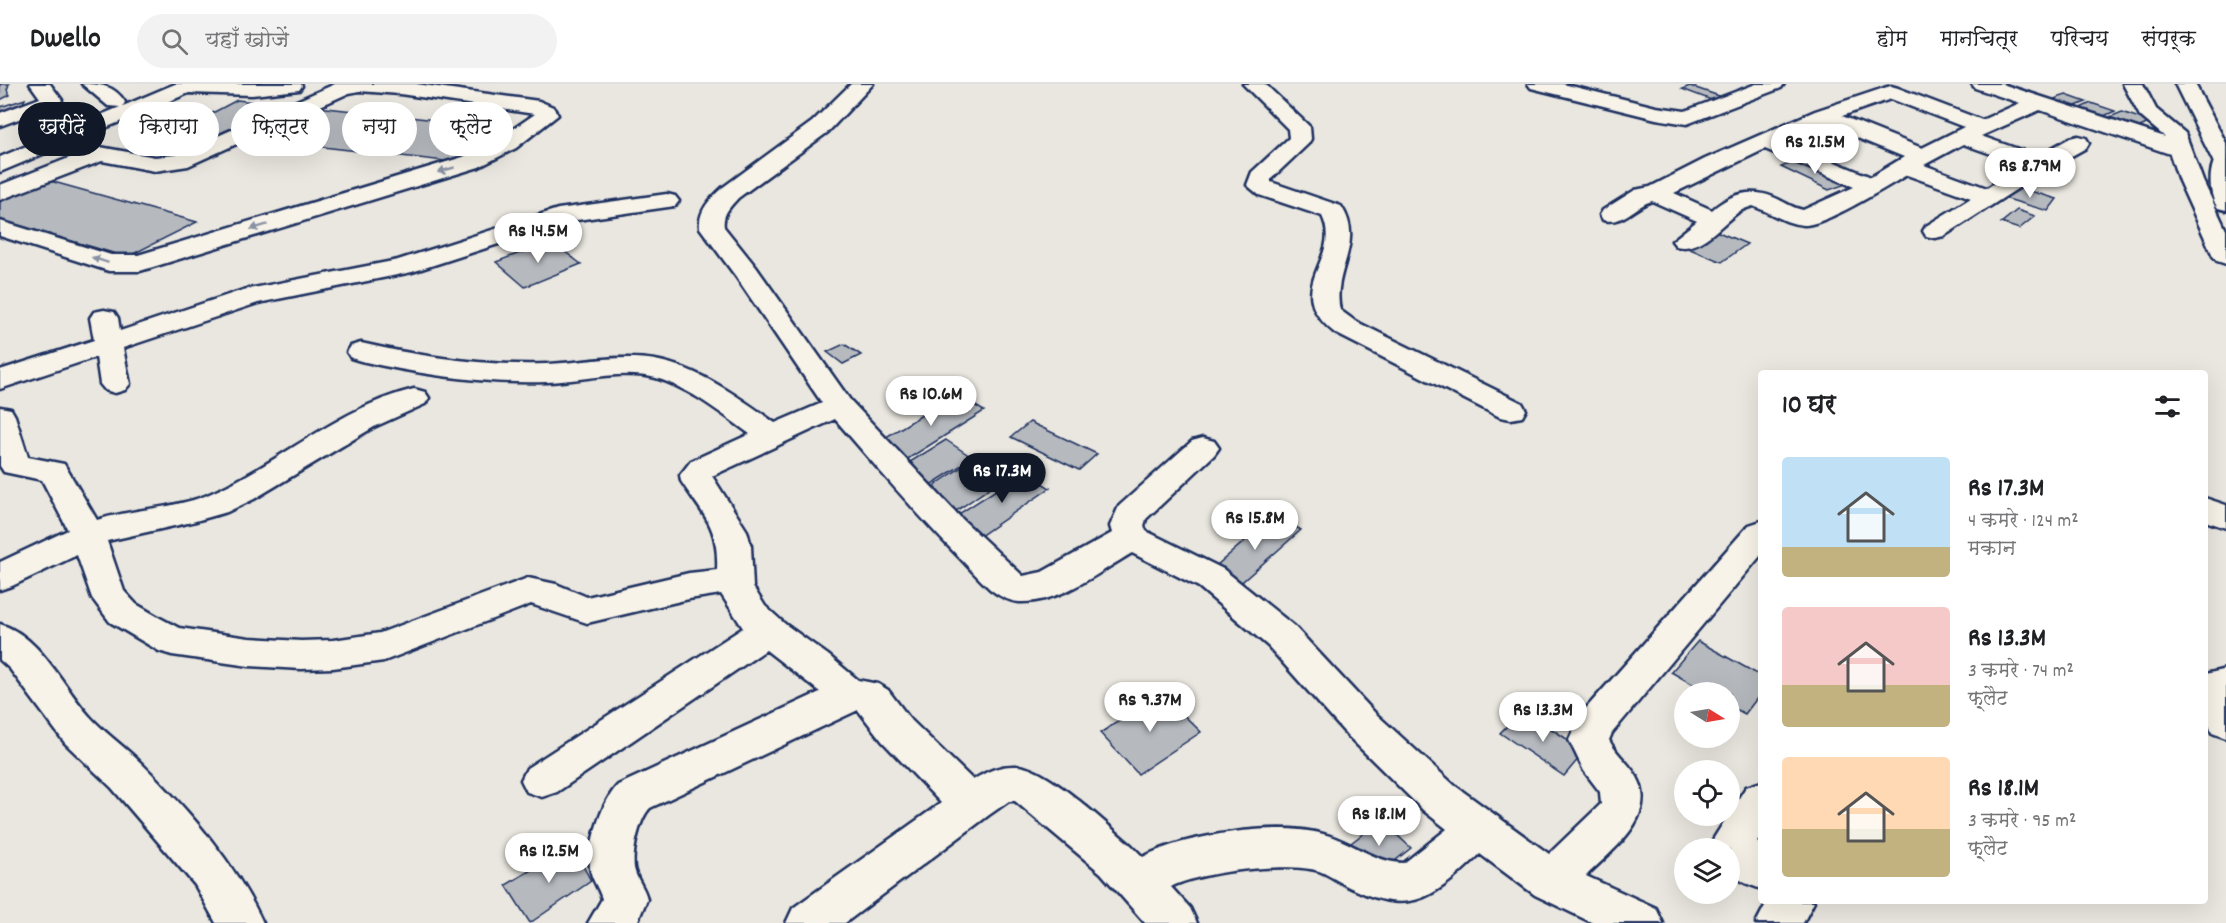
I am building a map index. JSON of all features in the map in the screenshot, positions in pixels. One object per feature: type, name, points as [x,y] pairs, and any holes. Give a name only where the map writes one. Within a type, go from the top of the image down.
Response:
[{"type":"main road","points":[[0,120],[52,100],[40,84]]},
{"type":"main road","points":[[92,84],[115,102]]},
{"type":"main road","points":[[6,145],[159,84]]},
{"type":"main road","points":[[863,84],[820,127],[730,193],[717,206],[711,220],[712,228],[747,273],[839,406],[949,526],[1003,580],[1016,589],[1032,589],[1054,581],[1131,538]]},
{"type":"main road","points":[[1253,84],[1299,127],[1299,139],[1291,150],[1260,177],[1259,185],[1267,190],[1332,211],[1339,220],[1340,232],[1324,299],[1328,313],[1345,327],[1511,410]]},
{"type":"main road","points":[[1596,98],[1630,84]]},
{"type":"main road","points":[[1555,86],[1673,117],[1687,118],[1774,84]]},
{"type":"main road","points":[[1982,84],[2178,149]]},
{"type":"main road","points":[[2133,84],[2147,112],[2174,133],[2178,149],[2226,256]]},
{"type":"main road","points":[[2185,84],[2225,164],[2223,196],[2226,203]]},
{"type":"main road","points":[[106,120],[189,85],[242,90],[292,86]]},
{"type":"main road","points":[[0,228],[109,263],[119,265],[140,263],[471,162],[508,143],[547,115],[546,111],[539,107],[400,88],[359,86],[343,88],[180,161],[155,164],[106,155]]},
{"type":"main road","points":[[1612,215],[1643,195],[1655,194],[1713,164],[1765,141],[1823,116],[1901,88],[1982,127]]},
{"type":"main road","points":[[1685,241],[1728,208],[1750,198],[1806,218],[1873,186],[1962,136],[2039,103]]},
{"type":"main road","points":[[1823,116],[1989,197]]},
{"type":"main road","points":[[1962,136],[2040,164]]},
{"type":"main road","points":[[1765,141],[1873,186]]},
{"type":"main road","points":[[1935,231],[2040,164],[2078,143]]},
{"type":"main road","points":[[0,165],[21,156]]},
{"type":"main road","points":[[0,193],[89,156]]},
{"type":"main road","points":[[1655,194],[1698,214],[1718,217]]},
{"type":"main road","points":[[0,380],[105,331],[252,296],[403,267],[567,214],[667,201]]},
{"type":"main road","points":[[105,331],[115,384]]},
{"type":"main road","points":[[361,352],[404,362],[495,372],[656,370],[670,374],[715,396],[773,437]]},
{"type":"main road","points":[[0,577],[88,535],[214,504],[242,491],[363,420],[414,398]]},
{"type":"main road","points":[[839,406],[702,468],[696,475],[696,481],[721,515],[733,538],[735,554],[733,580],[739,595],[752,615],[850,695]]},
{"type":"main road","points":[[0,416],[15,465],[53,471],[88,535],[102,581],[110,598],[123,613],[172,640],[249,652],[333,654],[384,647],[528,591],[544,592],[573,609],[586,610],[689,586],[733,580]]},
{"type":"main road","points":[[1203,448],[1131,514],[1127,526],[1131,538],[1211,578],[1281,636],[1360,724],[1439,798],[1478,829],[1551,881],[1640,923]]},
{"type":"main road","points":[[2208,510],[2226,517]]},
{"type":"main road","points":[[1551,881],[1616,820],[1622,804],[1621,787],[1598,759],[1589,740],[1596,725],[1758,539]]},
{"type":"main road","points":[[542,780],[768,630]]},
{"type":"main road","points":[[3,645],[23,659],[47,687],[79,732],[127,776],[211,871],[240,923]]},
{"type":"main road","points":[[2226,684],[2220,685],[2226,722]]},
{"type":"main road","points":[[611,923],[624,903],[625,892],[613,870],[611,859],[618,838],[621,816],[626,804],[635,795],[850,695],[864,695],[874,701],[896,730],[970,804]]},
{"type":"main road","points":[[809,923],[970,804],[1001,784],[1019,783],[1035,791],[1107,852],[1174,923]]},
{"type":"main road","points":[[1758,805],[1734,841],[1735,848],[1742,857],[1758,867]]},
{"type":"main road","points":[[1138,884],[1173,864],[1238,852],[1292,848],[1324,853],[1378,880],[1405,883],[1419,878],[1478,829]]},
{"type":"main road","points":[[1779,923],[1790,904]]},
{"type":"building","points":[[0,84],[9,84],[7,90],[10,95],[0,100]]},
{"type":"building","points":[[1690,86],[1722,97],[1714,101],[1682,89]]},
{"type":"building","points":[[2066,95],[2086,102],[2063,111],[2042,103]]},
{"type":"building","points":[[25,99],[23,102],[18,102],[18,112],[0,116],[0,107]]},
{"type":"building","points":[[231,103],[231,128],[219,134],[219,110]]},
{"type":"building","points":[[2091,103],[2115,111],[2095,120],[2072,112]]},
{"type":"building","points":[[330,108],[342,110],[342,149],[330,148]]},
{"type":"building","points":[[2122,112],[2151,122],[2129,132],[2100,121]]},
{"type":"building","points":[[417,118],[429,119],[429,156],[472,156],[462,163],[401,156],[417,156]]},
{"type":"building","points":[[1800,160],[1849,183],[1829,190],[1781,167]]},
{"type":"building","points":[[43,179],[197,222],[127,257],[0,220],[0,198]]},
{"type":"building","points":[[2013,186],[2057,199],[2048,211],[2004,198]]},
{"type":"building","points":[[2017,210],[2035,216],[2019,229],[2001,223]]},
{"type":"building","points":[[1711,229],[1747,244],[1722,262],[1685,247]]},
{"type":"building","points":[[551,241],[581,264],[525,287],[496,262]]},
{"type":"building","points":[[844,344],[861,355],[843,364],[827,352]]},
{"type":"building","points":[[956,394],[984,411],[906,460],[878,442]]},
{"type":"building","points":[[1030,422],[1097,454],[1079,470],[1011,437]]},
{"type":"building","points":[[946,440],[973,458],[927,487],[900,468]]},
{"type":"building","points":[[980,455],[1010,474],[956,511],[926,491]]},
{"type":"building","points":[[1024,472],[1050,488],[980,536],[954,517]]},
{"type":"building","points":[[1275,515],[1301,530],[1235,588],[1209,572]]},
{"type":"building","points":[[1698,641],[1758,674],[1758,697],[1745,714],[1740,711],[1740,682],[1689,682],[1671,672]]},
{"type":"building","points":[[1162,694],[1201,732],[1138,774],[1100,733]]},
{"type":"building","points":[[1523,710],[1585,751],[1564,776],[1500,733]]},
{"type":"building","points":[[1381,820],[1411,848],[1377,875],[1347,846]]},
{"type":"building","points":[[572,845],[591,881],[530,923],[506,885]]}]
